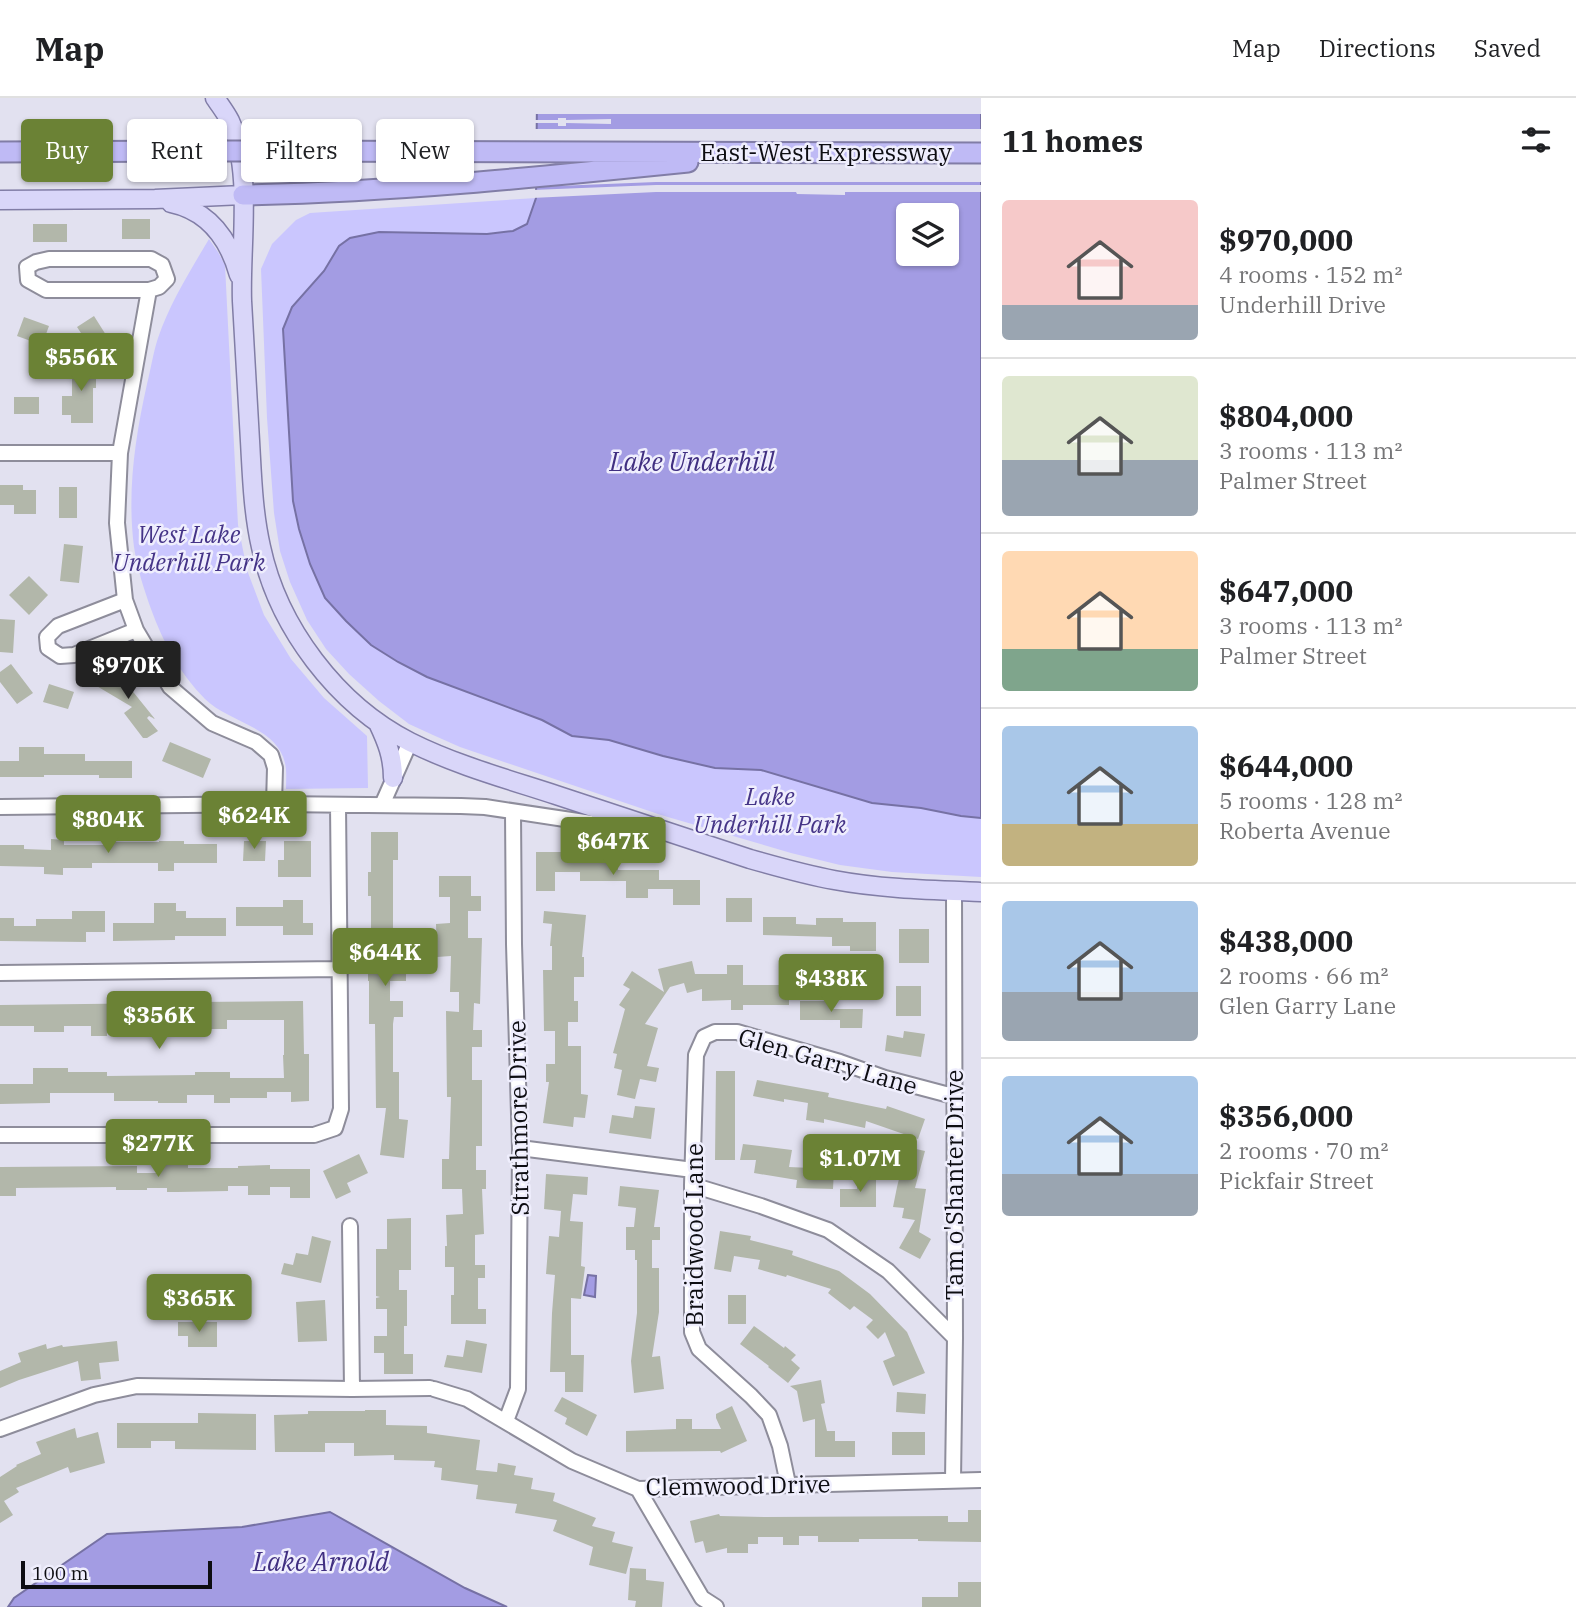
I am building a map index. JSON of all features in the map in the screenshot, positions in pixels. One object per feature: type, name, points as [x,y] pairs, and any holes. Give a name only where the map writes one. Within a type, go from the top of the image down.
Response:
[{"type":"highway","name":"East-West Expressway","points":[[0,152],[981,153]]},
{"type":"highway","points":[[243,195],[348,192],[518,179],[800,152]]},
{"type":"main road","points":[[215,98],[229,119],[240,156],[244,246],[242,289],[253,487],[259,538],[276,595],[300,642],[327,675],[378,723],[410,742],[456,761],[649,826],[750,859],[811,875],[856,883],[981,892]]},
{"type":"main road","points":[[0,200],[155,199],[243,195]]},
{"type":"main road","points":[[155,199],[185,206],[204,216],[233,256],[242,289]]},
{"type":"main road","points":[[378,723],[390,747],[393,778]]},
{"type":"street","points":[[151,258],[162,265],[167,279],[159,287],[149,290],[46,290],[28,280],[27,267],[49,259],[151,258]]},
{"type":"street","points":[[149,290],[120,453],[117,523],[125,600],[136,630],[170,687],[212,723],[256,742],[271,755],[275,768],[274,804]]},
{"type":"street","points":[[0,453],[120,453]]},
{"type":"street","points":[[125,600],[58,626],[47,637],[48,648],[60,656],[74,655],[136,630]]},
{"type":"street","points":[[382,805],[410,742]]},
{"type":"street","points":[[0,807],[274,804],[485,807],[592,823],[649,826]]},
{"type":"street","points":[[0,1135],[314,1135],[335,1128],[341,1109],[338,805]]},
{"type":"street","name":"Strathmore Drive","points":[[506,1421],[518,1389],[520,1148],[513,813]]},
{"type":"street","name":"Tam o'Shanter Drive","points":[[953,1480],[954,891]]},
{"type":"street","points":[[0,973],[339,969]]},
{"type":"street","name":"Glen Garry Lane","points":[[704,1038],[715,1032],[737,1032],[953,1096]]},
{"type":"street","name":"Braidwood Lane","points":[[704,1038],[696,1055],[692,1185],[692,1332],[699,1349],[769,1415],[789,1484]]},
{"type":"street","points":[[520,1148],[693,1170]]},
{"type":"street","points":[[692,1185],[828,1230],[888,1271],[955,1338]]},
{"type":"street","points":[[350,1226],[352,1389]]},
{"type":"street","name":"Clemwood Drive","points":[[0,1429],[94,1395],[137,1386],[432,1388],[467,1399],[572,1461],[638,1489],[981,1480]]},
{"type":"street","points":[[638,1489],[702,1598],[716,1607]]},
{"type":"green space","name":"Lake Underhill Park","points":[[536,198],[527,224],[513,231],[339,246],[324,271],[292,307],[299,529],[325,598],[371,645],[398,662],[427,677],[542,720],[572,736],[609,740],[715,768],[761,770],[872,803],[981,818],[981,877],[892,872],[840,865],[791,853],[661,815],[460,747],[409,724],[349,674],[326,649],[307,620],[290,582],[280,551],[274,513],[261,269],[272,244],[296,220],[310,213]]},
{"type":"green space","name":"West Lake Underhill Park","points":[[209,239],[225,265],[238,525],[247,570],[264,615],[291,659],[324,698],[367,736],[368,788],[286,789],[285,763],[272,741],[215,707],[196,689],[180,668],[161,633],[141,578],[134,547],[131,506],[133,465],[143,404],[155,349],[168,312]]},
{"type":"water","name":"Lake Underhill","points":[[537,98],[981,98],[981,818],[872,803],[761,770],[715,768],[609,740],[572,736],[542,720],[427,677],[398,662],[371,645],[325,598],[310,564],[293,501],[283,329],[292,307],[324,271],[339,246],[350,238],[379,232],[487,234],[513,231],[527,224],[536,198]]},
{"type":"water","points":[[588,1275],[596,1276],[595,1297],[584,1295]]},
{"type":"water","name":"Lake Arnold","points":[[330,1512],[465,1588],[507,1607],[8,1607],[14,1598],[107,1534],[242,1527]]},
{"type":"pier","points":[[534,98],[981,98],[981,114],[533,114]]},
{"type":"pier","points":[[611,119],[611,124],[566,123],[566,126],[558,126],[558,123],[533,123],[533,120]]},
{"type":"pier","points":[[533,129],[981,129],[981,182],[656,182],[532,187]]},
{"type":"pier","points":[[656,185],[981,185],[981,192],[845,192],[845,195],[796,192],[656,192],[532,198],[532,190]]},
{"type":"building","points":[[122,219],[150,219],[150,239],[122,239]]},
{"type":"building","points":[[33,224],[67,224],[67,242],[33,242]]},
{"type":"building","points":[[94,316],[106,335],[82,350],[74,338],[81,333],[77,327]]},
{"type":"building","points":[[24,317],[49,326],[42,345],[17,336]]},
{"type":"building","points":[[72,361],[96,361],[93,423],[71,423],[71,415],[62,415],[62,396],[72,396]]},
{"type":"building","points":[[14,397],[39,397],[39,414],[14,414]]},
{"type":"building","points":[[0,485],[23,485],[23,490],[36,490],[36,514],[14,514],[14,505],[0,505]]},
{"type":"building","points":[[59,487],[77,487],[77,518],[59,518]]},
{"type":"building","points":[[64,544],[83,546],[79,583],[60,581]]},
{"type":"building","points":[[29,576],[48,595],[29,615],[9,595]]},
{"type":"building","points":[[0,619],[15,620],[13,653],[0,652]]},
{"type":"building","points":[[11,664],[33,693],[17,704],[0,682],[0,672]]},
{"type":"building","points":[[106,667],[133,682],[130,688],[155,719],[149,716],[147,718],[158,731],[143,738],[124,713],[132,707],[95,685]]},
{"type":"building","points":[[49,684],[74,692],[68,709],[43,702]]},
{"type":"building","points":[[170,742],[211,759],[203,778],[162,761]]},
{"type":"building","points":[[19,747],[44,747],[44,754],[85,754],[85,761],[132,761],[132,778],[99,778],[99,775],[0,777],[0,761],[19,761]]},
{"type":"building","points":[[371,832],[398,832],[398,860],[393,860],[393,952],[406,952],[406,981],[390,981],[390,1001],[403,1001],[403,1017],[394,1017],[393,1024],[393,1072],[399,1072],[399,1119],[408,1120],[404,1158],[380,1155],[386,1108],[376,1108],[375,1024],[369,1024],[368,952],[371,952],[371,896],[368,896],[368,872],[371,872]]},
{"type":"building","points":[[51,839],[64,840],[64,845],[159,841],[217,844],[217,863],[174,863],[174,871],[158,871],[158,863],[92,863],[92,868],[63,868],[63,875],[44,874],[44,867],[0,866],[0,845],[24,845],[24,849],[51,850]]},
{"type":"building","points":[[244,841],[266,841],[265,861],[243,861]]},
{"type":"building","points":[[284,841],[311,841],[311,877],[278,877],[278,860],[284,860]]},
{"type":"building","points":[[536,852],[567,852],[567,860],[618,860],[618,870],[659,870],[659,880],[700,880],[700,905],[673,905],[673,889],[648,889],[648,898],[626,898],[626,881],[580,881],[580,872],[555,872],[555,891],[536,891]]},
{"type":"building","points":[[439,876],[471,876],[471,896],[481,896],[481,911],[468,911],[468,938],[482,938],[480,1004],[474,1003],[473,1030],[482,1030],[482,1047],[472,1047],[472,1080],[482,1080],[482,1146],[476,1146],[476,1170],[486,1170],[486,1189],[482,1189],[484,1234],[475,1235],[475,1265],[485,1265],[485,1278],[478,1278],[478,1309],[486,1309],[486,1324],[451,1324],[454,1267],[445,1267],[446,1215],[463,1214],[462,1189],[442,1189],[442,1159],[449,1159],[451,1097],[447,1097],[446,1011],[459,1012],[459,992],[450,992],[451,956],[437,957],[436,924],[450,923],[450,897],[439,897]]},
{"type":"building","points":[[726,898],[752,898],[752,922],[726,922]]},
{"type":"building","points":[[283,900],[303,900],[303,923],[313,923],[313,935],[283,935],[283,926],[236,926],[236,907],[283,907]]},
{"type":"building","points":[[154,903],[176,903],[176,911],[186,911],[186,918],[226,918],[226,936],[175,936],[175,940],[113,941],[113,923],[154,923]]},
{"type":"building","points":[[72,911],[105,911],[105,932],[86,932],[86,942],[0,941],[0,918],[14,918],[14,926],[36,926],[36,919],[72,919]]},
{"type":"building","points":[[544,911],[586,915],[582,957],[584,977],[574,977],[574,1001],[578,1001],[578,1022],[568,1022],[568,1046],[581,1046],[581,1094],[588,1095],[585,1118],[574,1117],[573,1127],[543,1123],[549,1082],[546,1082],[546,1064],[555,1064],[555,1031],[544,1031],[543,970],[552,970],[552,924],[543,923]]},
{"type":"building","points":[[763,917],[796,917],[796,924],[816,925],[816,918],[843,918],[843,922],[876,922],[876,951],[850,951],[850,946],[832,946],[832,937],[763,935]]},
{"type":"building","points":[[899,929],[929,929],[929,963],[899,963]]},
{"type":"building","points":[[692,961],[695,974],[727,974],[727,965],[743,965],[743,985],[789,985],[789,1005],[743,1005],[743,1010],[731,1010],[731,1000],[702,1001],[702,989],[687,993],[684,983],[670,987],[645,1024],[658,1028],[647,1066],[659,1068],[656,1082],[640,1079],[635,1099],[617,1095],[622,1070],[614,1068],[617,1054],[613,1053],[625,1009],[619,1005],[630,989],[623,985],[632,971],[664,992],[658,969]]},
{"type":"building","points":[[896,986],[921,986],[921,1016],[896,1016]]},
{"type":"building","points":[[303,1001],[304,1054],[309,1054],[309,1101],[291,1102],[291,1092],[267,1092],[267,1098],[230,1098],[230,1103],[214,1103],[214,1095],[187,1095],[187,1103],[158,1103],[114,1101],[114,1093],[50,1093],[50,1103],[0,1104],[0,1084],[33,1084],[33,1068],[68,1068],[68,1072],[107,1072],[107,1076],[230,1072],[230,1078],[284,1078],[284,1020],[227,1020],[227,1029],[188,1029],[188,1033],[107,1032],[107,1036],[91,1036],[91,1026],[64,1026],[64,1032],[34,1032],[34,1026],[0,1026],[0,1005],[171,1003],[171,1013],[196,1013],[196,1002]]},
{"type":"building","points":[[800,1001],[832,1001],[832,1009],[863,1009],[862,1028],[840,1028],[840,1020],[800,1020]]},
{"type":"building","points":[[904,1031],[925,1034],[921,1057],[885,1051],[887,1035],[903,1038]]},
{"type":"building","points":[[716,1071],[735,1071],[735,1160],[715,1160]]},
{"type":"building","points":[[757,1080],[829,1093],[828,1097],[886,1109],[887,1106],[925,1119],[918,1139],[866,1121],[865,1128],[824,1119],[824,1123],[806,1120],[808,1103],[753,1096]]},
{"type":"building","points":[[635,1106],[655,1108],[651,1139],[609,1133],[612,1115],[633,1118]]},
{"type":"building","points":[[743,1144],[792,1150],[789,1167],[834,1169],[833,1189],[796,1188],[797,1180],[754,1173],[756,1160],[740,1160]]},
{"type":"building","points":[[907,1147],[925,1151],[915,1188],[926,1189],[919,1232],[931,1239],[920,1259],[899,1248],[915,1220],[902,1218],[904,1208],[893,1207]]},
{"type":"building","points":[[359,1154],[368,1173],[347,1183],[351,1192],[336,1199],[323,1171]]},
{"type":"building","points":[[156,1163],[188,1163],[188,1168],[270,1165],[270,1169],[310,1169],[310,1198],[290,1198],[290,1187],[270,1187],[270,1195],[248,1195],[248,1186],[228,1186],[228,1191],[178,1192],[167,1192],[167,1188],[16,1188],[16,1196],[0,1196],[0,1167],[137,1166],[137,1173],[156,1173]]},
{"type":"building","points":[[546,1174],[588,1177],[587,1195],[573,1194],[570,1221],[583,1222],[581,1266],[585,1267],[581,1299],[571,1298],[571,1355],[584,1355],[583,1392],[565,1392],[565,1372],[550,1372],[555,1275],[546,1274],[549,1236],[559,1237],[561,1211],[544,1209]]},
{"type":"building","points":[[857,1178],[876,1178],[876,1207],[840,1207],[840,1189],[857,1189]]},
{"type":"building","points":[[620,1186],[659,1190],[654,1227],[660,1227],[660,1240],[652,1240],[652,1268],[659,1268],[659,1312],[652,1357],[660,1356],[664,1389],[634,1393],[631,1361],[637,1313],[637,1260],[635,1250],[626,1250],[626,1227],[634,1227],[636,1208],[618,1206]]},
{"type":"building","points":[[411,1218],[411,1270],[399,1270],[399,1290],[407,1290],[404,1354],[413,1354],[413,1374],[384,1374],[384,1353],[374,1353],[374,1336],[387,1336],[387,1309],[376,1309],[376,1298],[380,1297],[376,1296],[376,1249],[387,1249],[387,1219]]},
{"type":"building","points":[[720,1231],[751,1236],[750,1240],[793,1251],[792,1255],[839,1271],[870,1294],[907,1332],[925,1373],[893,1386],[883,1361],[895,1356],[885,1332],[878,1339],[866,1327],[873,1320],[854,1306],[850,1310],[828,1293],[831,1289],[758,1269],[760,1260],[734,1256],[731,1272],[714,1269]]},
{"type":"building","points":[[312,1236],[331,1241],[321,1283],[281,1274],[284,1263],[293,1265],[296,1253],[308,1255]]},
{"type":"building","points":[[728,1295],[746,1295],[746,1324],[728,1324]]},
{"type":"building","points":[[325,1300],[327,1341],[298,1342],[296,1302]]},
{"type":"building","points":[[178,1322],[217,1322],[217,1347],[188,1347],[188,1336],[178,1336]]},
{"type":"building","points":[[754,1326],[796,1355],[791,1360],[800,1368],[788,1383],[740,1344]]},
{"type":"building","points":[[466,1340],[487,1344],[482,1373],[444,1367],[447,1355],[463,1357]]},
{"type":"building","points":[[117,1341],[119,1361],[99,1363],[101,1379],[81,1381],[78,1361],[0,1388],[0,1371],[21,1362],[18,1353],[46,1344],[47,1349],[62,1345]]},
{"type":"building","points":[[821,1380],[825,1403],[821,1404],[827,1431],[835,1431],[835,1441],[855,1441],[855,1457],[815,1457],[815,1419],[803,1422],[797,1391],[790,1386]]},
{"type":"building","points":[[897,1392],[926,1394],[925,1414],[896,1412]]},
{"type":"building","points":[[562,1397],[597,1415],[587,1436],[565,1424],[567,1418],[554,1411]]},
{"type":"building","points":[[732,1406],[747,1441],[721,1453],[626,1452],[626,1431],[676,1429],[676,1419],[692,1419],[692,1429],[721,1429],[716,1414]]},
{"type":"building","points":[[386,1410],[386,1425],[427,1426],[427,1433],[480,1440],[476,1470],[497,1472],[498,1463],[516,1466],[514,1475],[533,1478],[531,1489],[555,1493],[553,1501],[596,1518],[592,1526],[615,1532],[612,1542],[633,1547],[626,1574],[589,1565],[593,1547],[553,1531],[557,1520],[515,1513],[517,1504],[476,1499],[478,1485],[441,1480],[442,1468],[434,1467],[435,1461],[394,1460],[394,1455],[354,1456],[354,1443],[325,1443],[325,1452],[275,1452],[274,1415],[308,1414],[308,1411]]},
{"type":"building","points":[[198,1413],[256,1414],[256,1450],[175,1449],[175,1441],[151,1441],[151,1448],[117,1448],[117,1423],[198,1423]]},
{"type":"building","points":[[75,1428],[77,1438],[98,1432],[105,1463],[70,1473],[68,1467],[16,1488],[19,1492],[4,1501],[13,1515],[0,1523],[0,1477],[16,1465],[41,1454],[36,1442]]},
{"type":"building","points":[[892,1432],[925,1432],[925,1455],[892,1455]]},
{"type":"building","points":[[968,1510],[981,1510],[981,1542],[859,1539],[859,1542],[818,1542],[818,1536],[799,1536],[799,1545],[783,1545],[783,1537],[758,1537],[758,1544],[748,1544],[748,1553],[727,1553],[727,1548],[706,1553],[703,1541],[695,1543],[690,1521],[719,1514],[767,1517],[948,1516],[948,1522],[968,1522]]},
{"type":"building","points":[[630,1568],[646,1569],[646,1580],[664,1582],[662,1607],[635,1607],[636,1601],[628,1600]]},
{"type":"building","points":[[958,1582],[981,1582],[981,1607],[922,1607],[922,1597],[958,1597]]}]
